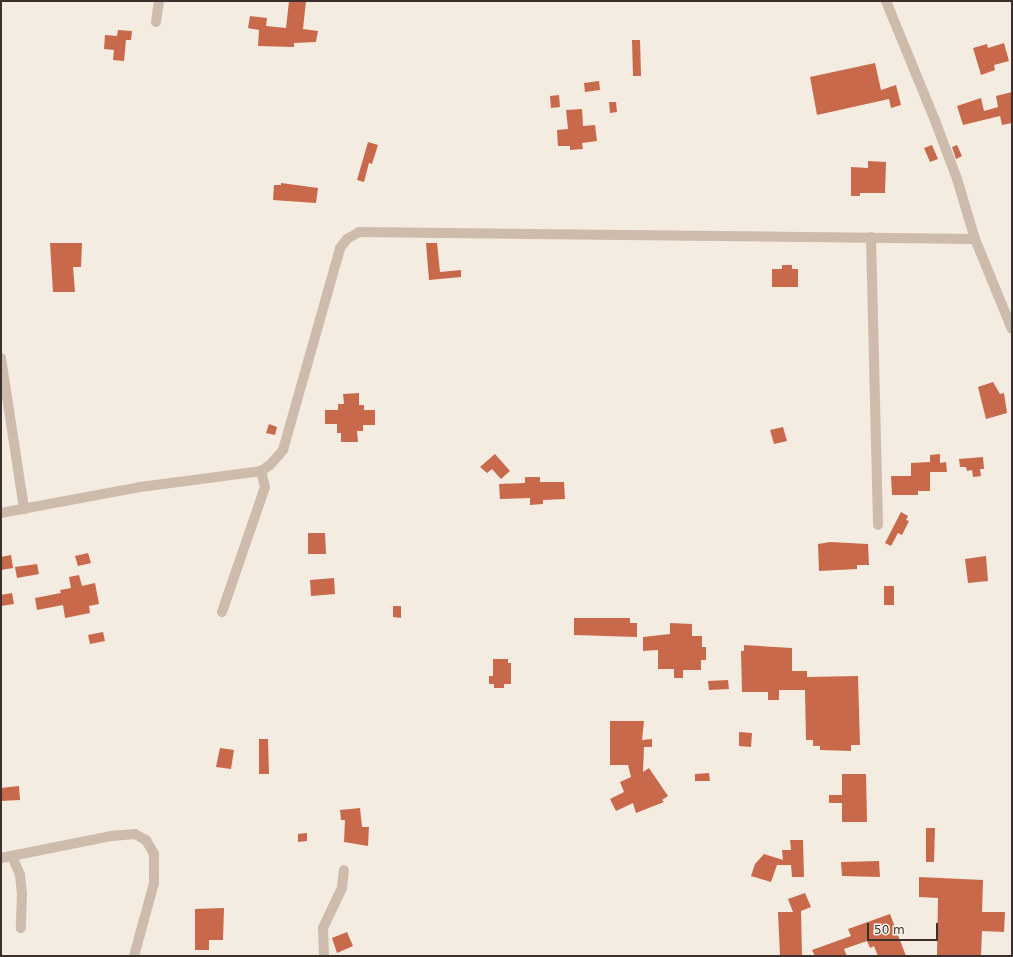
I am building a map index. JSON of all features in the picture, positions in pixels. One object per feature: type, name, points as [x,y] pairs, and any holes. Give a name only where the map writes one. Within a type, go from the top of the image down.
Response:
[{"type":"street","points":[[156,22],[159,1]]},
{"type":"street","points":[[886,1],[957,179],[975,239],[1012,329]]},
{"type":"street","points":[[1,513],[140,487],[261,471],[270,465],[282,450],[340,248],[347,239],[359,232],[975,239]]},
{"type":"street","points":[[871,237],[878,525]]},
{"type":"street","points":[[1,358],[24,509]]},
{"type":"street","points":[[222,612],[265,487],[261,471]]},
{"type":"street","points":[[1,858],[111,836],[135,834],[146,840],[154,854],[154,883],[134,956]]},
{"type":"street","points":[[12,856],[21,887],[21,928]]},
{"type":"street","points":[[324,956],[323,928],[342,888],[344,870]]},
{"type":"building","points":[[289,1],[306,1],[303,29],[318,31],[316,42],[294,43],[294,47],[258,46],[259,30],[248,28],[250,16],[267,18],[266,26],[286,28]]},
{"type":"building","points":[[118,30],[132,31],[131,40],[126,40],[124,61],[113,60],[114,50],[104,49],[105,35],[117,36]]},
{"type":"building","points":[[632,40],[640,40],[641,76],[633,76]]},
{"type":"building","points":[[1004,43],[1009,61],[994,65],[995,70],[981,75],[973,48],[987,44],[988,48]]},
{"type":"building","points":[[875,63],[881,90],[896,85],[901,105],[891,108],[889,99],[817,115],[810,77]]},
{"type":"building","points":[[599,81],[600,90],[585,92],[584,83]]},
{"type":"building","points":[[1012,92],[1012,123],[1002,125],[1000,116],[963,125],[957,106],[981,98],[984,111],[998,107],[996,96]]},
{"type":"building","points":[[559,95],[560,107],[551,108],[550,96]]},
{"type":"building","points":[[609,102],[616,102],[617,112],[610,113]]},
{"type":"building","points":[[582,109],[583,126],[595,125],[597,141],[582,143],[583,149],[570,150],[570,146],[558,146],[557,130],[568,129],[566,110]]},
{"type":"building","points":[[368,142],[378,145],[372,164],[369,163],[364,182],[357,180]]},
{"type":"building","points":[[932,145],[938,159],[930,162],[924,148]]},
{"type":"building","points":[[957,145],[962,156],[956,159],[952,147]]},
{"type":"building","points":[[868,161],[886,162],[885,193],[860,193],[860,196],[851,196],[851,167],[868,168]]},
{"type":"building","points":[[281,183],[318,188],[316,203],[273,200],[274,185],[281,185]]},
{"type":"building","points":[[50,243],[82,243],[81,267],[73,267],[75,292],[53,292]]},
{"type":"building","points":[[426,243],[437,243],[440,272],[461,270],[461,277],[429,280]]},
{"type":"building","points":[[782,265],[792,265],[792,269],[798,269],[798,287],[772,287],[772,269],[782,269]]},
{"type":"building","points":[[993,382],[1000,394],[1004,393],[1007,413],[986,419],[978,387]]},
{"type":"building","points":[[359,393],[359,405],[364,405],[364,410],[375,410],[375,425],[363,425],[363,431],[357,431],[358,442],[341,442],[341,433],[337,433],[337,424],[325,424],[325,410],[338,410],[338,404],[344,404],[343,394]]},
{"type":"building","points":[[269,424],[277,427],[275,435],[266,433]]},
{"type":"building","points":[[783,427],[787,441],[774,444],[770,430]]},
{"type":"building","points":[[495,454],[510,471],[501,479],[492,469],[487,473],[480,467]]},
{"type":"building","points":[[940,454],[940,463],[946,462],[947,472],[930,472],[930,491],[918,491],[918,495],[892,495],[891,476],[911,476],[911,463],[930,462],[930,455]]},
{"type":"building","points":[[983,457],[984,469],[980,469],[981,476],[973,477],[972,470],[967,471],[966,467],[960,467],[959,459]]},
{"type":"building","points":[[525,477],[540,477],[540,482],[564,482],[565,499],[543,500],[543,504],[530,505],[530,498],[500,499],[499,484],[525,483]]},
{"type":"building","points":[[901,512],[908,516],[906,520],[909,521],[902,535],[898,533],[891,546],[885,543]]},
{"type":"building","points":[[308,533],[325,533],[326,554],[308,554]]},
{"type":"building","points":[[830,542],[868,544],[869,565],[857,565],[857,569],[819,571],[818,544]]},
{"type":"building","points":[[88,553],[91,563],[78,566],[75,556]]},
{"type":"building","points":[[11,555],[13,568],[1,570],[1,557]]},
{"type":"building","points":[[986,556],[988,581],[968,583],[965,559]]},
{"type":"building","points":[[37,564],[39,574],[17,578],[15,567]]},
{"type":"building","points":[[79,575],[82,586],[95,583],[99,604],[89,606],[90,613],[65,618],[63,605],[37,610],[35,598],[61,593],[60,590],[71,588],[69,577]]},
{"type":"building","points":[[334,578],[335,594],[311,596],[310,580]]},
{"type":"building","points":[[884,586],[894,586],[894,605],[884,605]]},
{"type":"building","points":[[12,593],[14,604],[1,606],[1,595]]},
{"type":"building","points":[[393,606],[401,606],[401,618],[393,617]]},
{"type":"building","points":[[574,618],[630,618],[630,623],[637,623],[637,637],[574,635]]},
{"type":"building","points":[[670,623],[692,624],[692,636],[702,636],[702,647],[706,647],[706,660],[701,660],[701,670],[683,670],[683,678],[674,678],[674,669],[658,669],[658,650],[643,651],[643,637],[670,634]]},
{"type":"building","points":[[103,632],[105,641],[90,644],[88,635]]},
{"type":"building","points":[[744,645],[792,648],[792,671],[807,671],[807,677],[858,676],[860,745],[851,745],[851,751],[820,750],[820,746],[813,746],[813,740],[806,740],[805,690],[779,690],[779,700],[768,700],[768,692],[742,692],[741,651],[744,651]]},
{"type":"building","points":[[493,659],[508,659],[508,663],[511,663],[511,684],[504,684],[504,688],[494,688],[494,684],[489,684],[489,676],[493,676]]},
{"type":"building","points":[[728,680],[729,689],[709,690],[708,681]]},
{"type":"building","points":[[610,721],[644,721],[642,740],[652,739],[652,747],[644,747],[643,772],[649,768],[668,796],[662,800],[664,802],[636,813],[633,803],[616,811],[610,799],[624,792],[620,782],[631,777],[628,765],[610,765]]},
{"type":"building","points":[[739,732],[752,733],[751,747],[739,746]]},
{"type":"building","points":[[259,739],[268,739],[269,774],[259,774]]},
{"type":"building","points":[[220,748],[234,750],[231,769],[216,767]]},
{"type":"building","points":[[709,773],[710,781],[695,781],[695,774]]},
{"type":"building","points":[[842,774],[866,774],[867,822],[842,822],[842,803],[829,803],[829,795],[842,795]]},
{"type":"building","points":[[19,786],[20,800],[1,801],[1,788]]},
{"type":"building","points":[[360,808],[362,827],[369,827],[368,846],[344,842],[345,820],[341,820],[340,810]]},
{"type":"building","points":[[926,828],[935,828],[934,862],[926,862]]},
{"type":"building","points":[[307,833],[307,841],[298,842],[298,834]]},
{"type":"building","points":[[790,840],[803,840],[804,877],[792,877],[791,865],[777,865],[771,882],[751,876],[755,864],[764,854],[783,860],[782,850],[791,850]]},
{"type":"building","points":[[879,861],[880,877],[842,876],[841,862]]},
{"type":"building","points":[[919,877],[983,880],[982,912],[1005,912],[1004,932],[982,931],[981,956],[937,956],[938,898],[919,897]]},
{"type":"building","points":[[805,893],[811,907],[801,911],[802,956],[780,956],[778,912],[793,912],[788,899]]},
{"type":"building","points":[[224,908],[223,940],[209,940],[209,950],[195,950],[195,909]]},
{"type":"building","points":[[890,914],[906,956],[878,956],[874,946],[870,948],[867,941],[844,949],[847,956],[815,956],[812,950],[851,936],[848,929]]},
{"type":"building","points":[[347,932],[353,946],[337,953],[332,938]]}]
